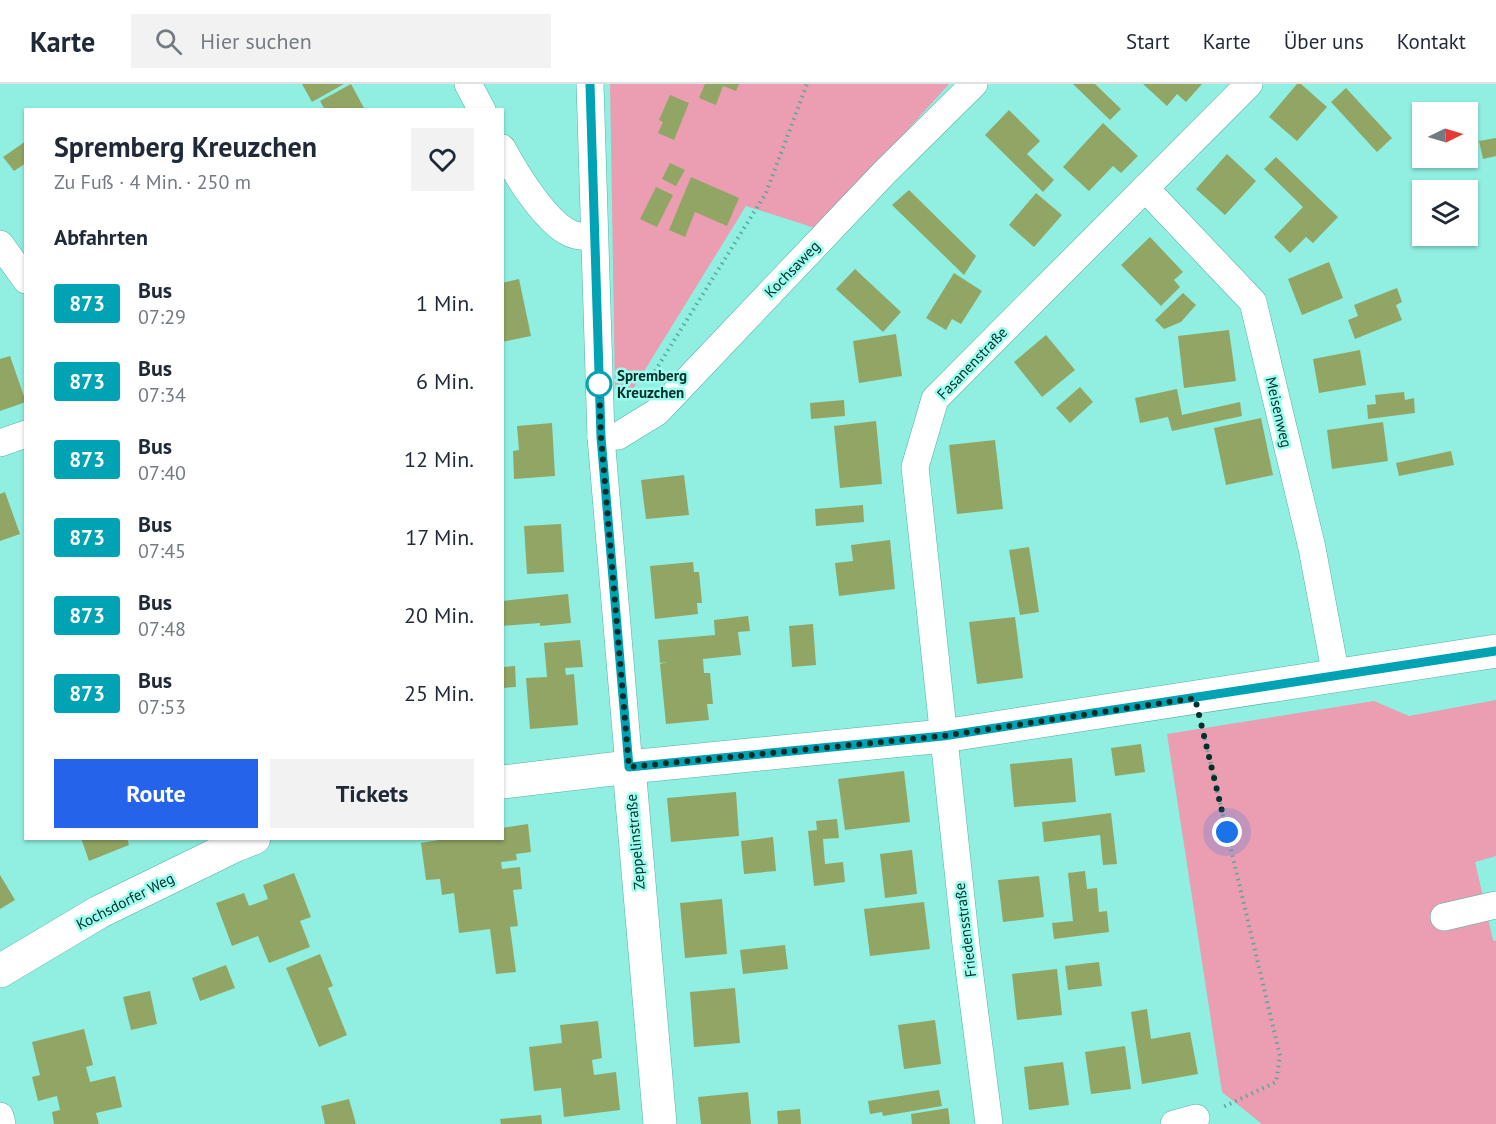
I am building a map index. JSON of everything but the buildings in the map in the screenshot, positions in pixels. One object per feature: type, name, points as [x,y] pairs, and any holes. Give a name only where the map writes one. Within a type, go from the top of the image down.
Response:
[{"type":"street","points":[[468,84],[481,108]]},
{"type":"street","name":"Zeppelinstraße","points":[[590,84],[601,437],[660,1124]]},
{"type":"street","name":"Kochsaweg","points":[[601,437],[618,436],[657,412],[885,172],[974,84]]},
{"type":"street","name":"Fasanenstraße","points":[[943,736],[915,467],[935,399],[1250,84]]},
{"type":"street","points":[[504,151],[531,195],[549,216],[574,235],[594,236]]},
{"type":"street","name":"Meisenweg","points":[[1144,188],[1253,302],[1312,548],[1336,676]]},
{"type":"street","points":[[0,244],[24,277]]},
{"type":"street","points":[[0,443],[24,435]]},
{"type":"street","points":[[504,782],[943,736],[1496,651]]},
{"type":"street","name":"Friedensstraße","points":[[943,736],[989,1124]]},
{"type":"street","name":"Kochsdorfer Weg","points":[[0,971],[99,912],[241,841]]},
{"type":"street","points":[[1444,917],[1496,905]]},
{"type":"street","points":[[0,1116],[2,1124]]},
{"type":"path","points":[[650,378],[766,193],[807,84]]},
{"type":"path","points":[[1185,1121],[1276,1082],[1280,1056],[1195,698]]},
{"type":"shaded area","points":[[610,84],[949,84],[818,229],[746,206],[630,394],[615,389]]},
{"type":"shaded area","points":[[1496,700],[1496,856],[1475,862],[1493,940],[1496,941],[1496,1124],[1262,1124],[1222,1092],[1167,734],[1374,701],[1409,716]]},
{"type":"bus line","name":"873","points":[[590,84],[601,437],[629,767],[943,736],[1496,651]]},
{"type":"place","name":"Spremberg Kreuzchen","points":[[599,384]]},
{"type":"route","points":[[599,384],[601,437],[629,767],[943,736],[1195,698],[1227,832]]}]
